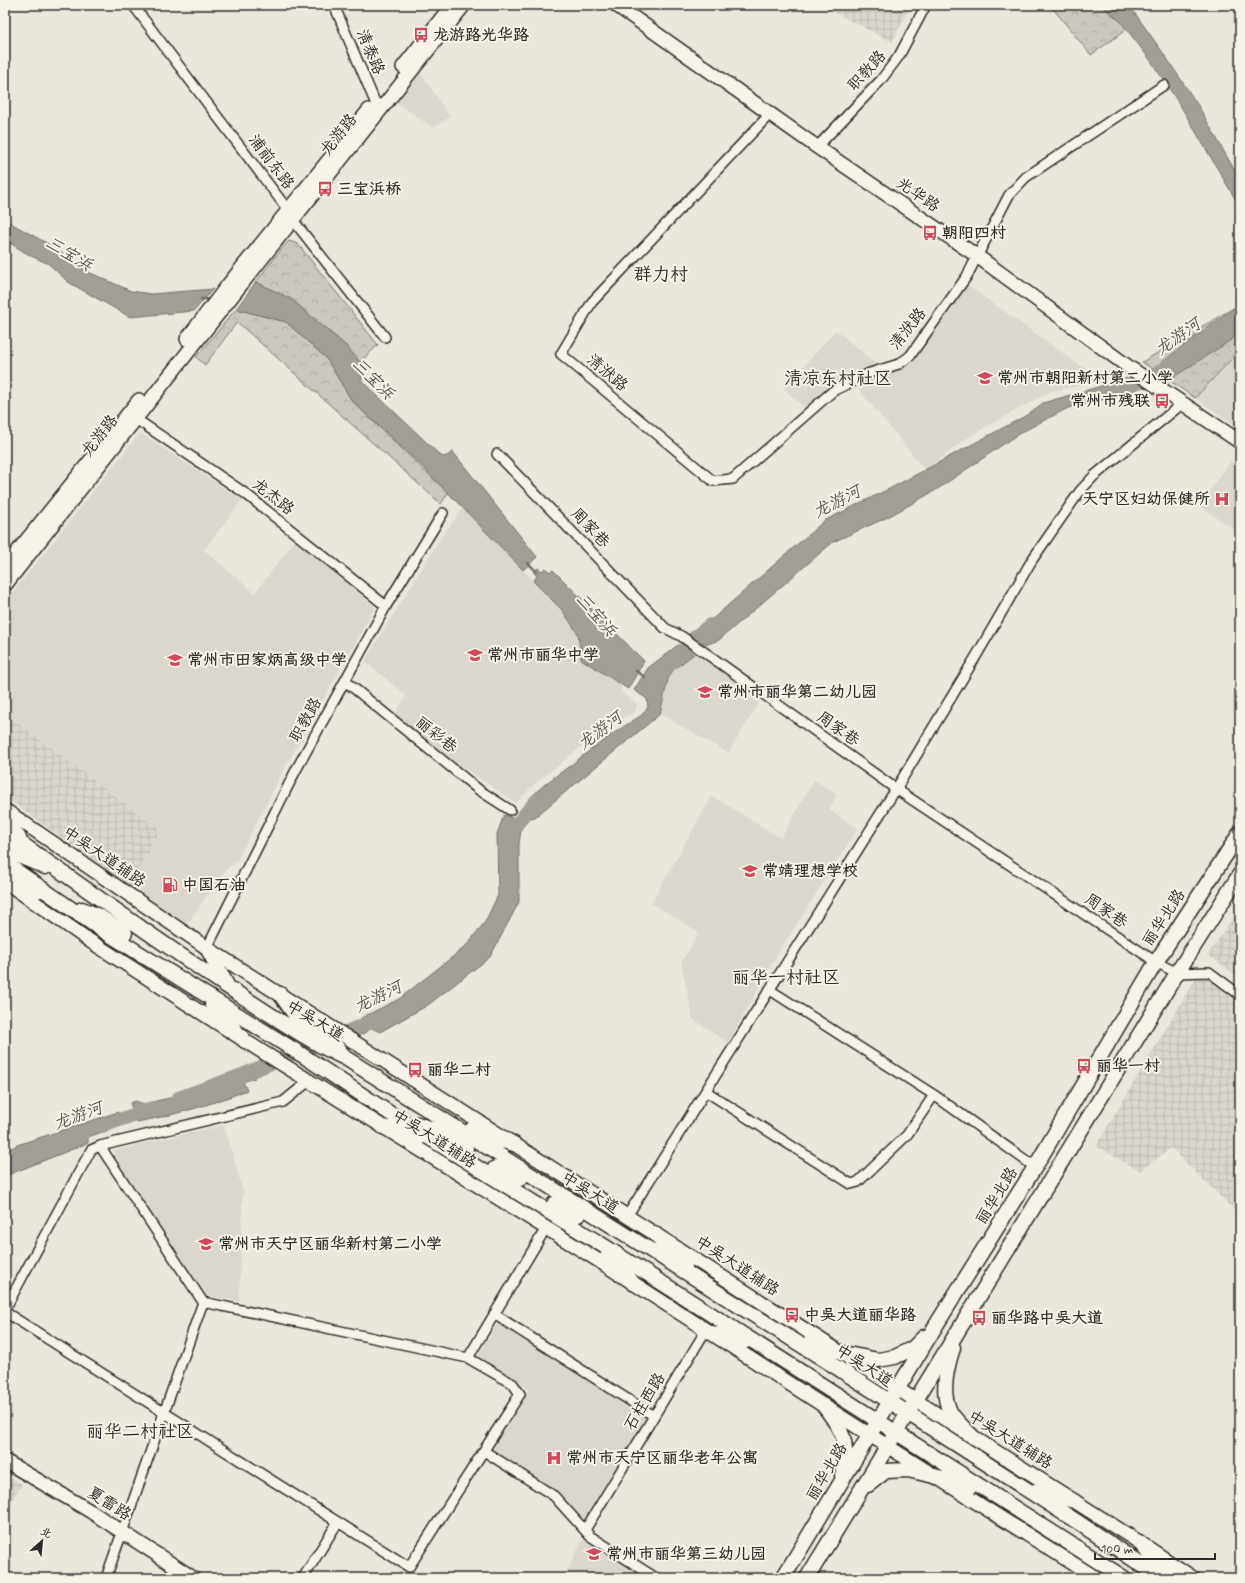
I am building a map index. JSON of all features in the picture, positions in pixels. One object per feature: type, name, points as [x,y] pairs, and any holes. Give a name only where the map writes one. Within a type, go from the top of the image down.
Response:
[{"type":"main road","name":"龙游路","points":[[378,105],[452,5]]},
{"type":"main road","name":"龙游路","points":[[5,567],[180,349],[234,286],[378,105],[464,5]]},
{"type":"main road","name":"光华路","points":[[616,5],[817,147],[977,256],[1155,386],[1183,403],[1240,442]]},
{"type":"main road","name":"龙游路","points":[[5,585],[136,418],[216,308]]},
{"type":"main road","name":"中吴大道辅路","points":[[5,810],[207,948],[280,994]]},
{"type":"main road","points":[[5,818],[24,845]]},
{"type":"main road","name":"中吴大道","points":[[5,832],[228,987],[312,1028],[332,1041],[348,1060],[890,1402],[1161,1578]]},
{"type":"main road","name":"丽华北路","points":[[783,1578],[938,1322],[1035,1167],[1156,962],[1240,832]]},
{"type":"main road","points":[[5,850],[67,876]]},
{"type":"main road","points":[[5,863],[99,928],[302,1055],[394,1116],[579,1231],[1124,1578]]},
{"type":"main road","points":[[806,1578],[1177,973],[1240,874]]},
{"type":"main road","points":[[5,881],[99,916],[176,967],[190,971],[192,968],[186,959]]},
{"type":"main road","points":[[5,881],[90,941],[245,1041]]},
{"type":"main road","points":[[207,948],[228,987]]},
{"type":"main road","points":[[201,992],[245,1041]]},
{"type":"main road","points":[[280,994],[298,1019],[312,1028]]},
{"type":"main road","points":[[226,1008],[220,999],[222,996],[230,997],[265,1019],[312,1028]]},
{"type":"main road","name":"中吴大道辅路","points":[[245,1041],[546,1228],[1096,1578]]},
{"type":"main road","name":"中吴大道辅路","points":[[332,1041],[514,1144],[843,1353],[973,1438],[1139,1542],[1193,1578]]},
{"type":"main road","points":[[415,1102],[442,1110],[483,1136],[514,1144]]},
{"type":"main road","points":[[394,1116],[436,1130],[507,1176],[520,1180],[523,1175],[513,1164]]},
{"type":"main road","points":[[383,1127],[414,1135],[443,1154],[476,1167]]},
{"type":"main road","points":[[560,1219],[552,1208],[554,1204],[567,1208],[636,1251],[680,1270]]},
{"type":"main road","points":[[579,1231],[593,1248],[616,1263],[633,1283]]},
{"type":"main road","points":[[654,1233],[699,1281]]},
{"type":"main road","points":[[789,1338],[813,1346],[878,1360],[895,1357],[913,1348],[938,1322]]},
{"type":"main road","points":[[958,1330],[948,1364],[945,1392],[949,1410],[973,1438]]},
{"type":"main road","points":[[709,1331],[757,1344]]},
{"type":"main road","points":[[817,1383],[846,1391],[850,1385],[833,1366]]},
{"type":"main road","points":[[824,1406],[839,1426],[846,1445],[840,1484]]},
{"type":"main road","points":[[954,1469],[936,1450],[940,1443],[965,1451]]},
{"type":"main road","name":"夏雷路","points":[[5,1461],[193,1578]]},
{"type":"main road","points":[[860,1491],[886,1471],[908,1470],[964,1483],[997,1505],[1021,1512]]},
{"type":"main road","points":[[1023,1488],[1074,1501]]},
{"type":"main road","points":[[1139,1542],[1159,1565],[1178,1578]]},
{"type":"street","name":"浦前东路","points":[[133,5],[290,215],[385,337]]},
{"type":"street","name":"清泰路","points":[[334,5],[378,105]]},
{"type":"street","name":"职教路","points":[[817,147],[881,80],[900,56],[926,5]]},
{"type":"street","name":"清洑路","points":[[770,114],[592,302],[561,354],[713,481],[733,479],[833,391],[870,373],[899,364],[910,356],[967,276],[1009,195],[1026,177],[1164,85]]},
{"type":"street","points":[[627,1216],[707,1092],[896,789],[1032,560],[1080,490],[1094,476],[1183,403]]},
{"type":"street","name":"龙杰路","points":[[136,418],[246,494],[386,606]]},
{"type":"street","name":"周家巷","points":[[497,454],[665,628],[681,636],[710,656],[896,789],[1156,962],[1177,973]]},
{"type":"street","name":"职教路","points":[[207,948],[296,770],[386,606],[443,513]]},
{"type":"street","name":"丽彩巷","points":[[345,681],[479,790],[510,810]]},
{"type":"street","points":[[1177,973],[1209,972],[1240,995]]},
{"type":"street","points":[[770,990],[934,1095],[1035,1167]]},
{"type":"street","points":[[5,1308],[91,1150],[100,1146],[283,1102],[309,1081]]},
{"type":"street","points":[[707,1092],[851,1184],[858,1182],[907,1136],[934,1095]]},
{"type":"street","points":[[5,1312],[409,1567],[520,1394],[513,1384],[468,1358],[202,1302],[100,1146]]},
{"type":"street","points":[[468,1358],[546,1228]]},
{"type":"street","points":[[106,1578],[202,1302]]},
{"type":"street","points":[[494,1314],[654,1416]]},
{"type":"street","name":"石柱西路","points":[[585,1530],[654,1416],[709,1331]]},
{"type":"street","points":[[484,1451],[554,1496],[590,1536],[656,1578]]},
{"type":"street","points":[[303,1578],[338,1522]]},
{"type":"shaded area","points":[[828,5],[911,5],[892,42],[826,8]]},
{"type":"shaded area","points":[[420,72],[450,117],[433,128],[396,102]]},
{"type":"shaded area","name":"常州市朝阳新村第二小学","points":[[967,285],[1098,378],[1084,385],[1051,391],[970,436],[925,470],[856,386],[874,377],[900,369],[914,358]]},
{"type":"shaded area","points":[[836,330],[877,365],[831,386],[805,408],[784,389]]},
{"type":"shaded area","points":[[1240,350],[1240,428],[1195,398]]},
{"type":"shaded area","name":"常州市田家炳高级中学","points":[[140,433],[242,500],[204,550],[255,593],[295,540],[375,607],[283,771],[238,859],[225,871],[187,924],[129,886],[161,830],[5,713],[5,602]]},
{"type":"shaded area","name":"天宁区妇幼保健所","points":[[1231,461],[1240,467],[1240,534],[1199,505]]},
{"type":"shaded area","name":"常州市丽华中学","points":[[463,508],[563,611],[578,634],[581,659],[621,684],[621,692],[637,704],[636,711],[608,726],[532,786],[516,803],[455,762],[394,715],[406,696],[365,661],[440,539]]},
{"type":"shaded area","name":"常州市丽华第二幼儿园","points":[[694,654],[713,664],[759,704],[728,753],[660,714],[668,680],[673,670]]},
{"type":"shaded area","points":[[5,713],[161,830],[129,886],[5,797]]},
{"type":"shaded area","name":"常靖理想学校","points":[[814,780],[837,794],[829,810],[858,828],[777,955],[728,1043],[693,1019],[681,963],[699,932],[651,903],[712,796],[781,838]]},
{"type":"shaded area","points":[[1240,907],[1240,978],[1208,955]]},
{"type":"shaded area","points":[[1196,978],[1208,979],[1240,1003],[1240,1216],[1171,1148],[1140,1171],[1096,1146]]},
{"type":"shaded area","name":"常州市天宁区丽华新村第二小学","points":[[224,1125],[243,1191],[239,1301],[207,1296],[114,1158],[116,1150]]},
{"type":"shaded area","name":"常州市天宁区丽华老年公寓","points":[[498,1323],[648,1418],[610,1477],[586,1519],[581,1521],[555,1492],[491,1449],[529,1389],[477,1356]]},
{"type":"shaded area","points":[[5,1474],[22,1484],[5,1511]]},
{"type":"shaded area","name":"常州市丽华第三幼儿园","points":[[585,1536],[649,1578],[564,1578]]},
{"type":"green space","points":[[1050,5],[1111,5],[1127,29],[1091,55]]},
{"type":"green space","points":[[289,241],[298,244],[378,345],[360,362],[346,346],[291,299],[256,282]]},
{"type":"green space","points":[[1240,304],[1240,350],[1195,398],[1142,362]]},
{"type":"green space","points":[[236,309],[286,322],[326,358],[352,401],[448,493],[441,504],[237,322],[205,365],[196,357]]},
{"type":"water","points":[[1101,5],[1129,5],[1166,57],[1199,107],[1240,180],[1240,207],[1180,105],[1151,61],[1121,22]]},
{"type":"water","points":[[5,220],[52,246],[86,271],[131,291],[151,294],[213,289],[194,311],[130,317],[68,282],[49,264],[31,256],[5,240]]},
{"type":"water","points":[[256,282],[291,299],[346,346],[360,362],[362,381],[442,457],[453,452],[537,557],[523,570],[424,468],[352,401],[326,358],[286,322],[236,309]]},
{"type":"water","points":[[1240,305],[1240,332],[1231,340],[1169,380],[1153,369],[1223,316]]},
{"type":"water","points":[[1125,379],[1140,388],[1123,395],[1068,408],[1020,433],[936,490],[888,517],[833,542],[719,640],[705,645],[693,636],[824,521],[891,488],[1027,415],[1043,403]]},
{"type":"water","points":[[538,568],[542,571],[545,568],[550,572],[553,570],[644,661],[628,689],[581,659],[578,634],[563,611],[533,581],[537,576],[533,572]]},
{"type":"water","points":[[678,645],[694,654],[673,670],[668,679],[660,714],[535,817],[527,819],[520,813],[536,792],[549,781],[606,739],[642,715],[648,707],[647,699],[634,690],[648,668]]},
{"type":"water","points":[[504,815],[513,818],[522,824],[519,843],[519,902],[490,957],[428,1005],[380,1032],[372,1028],[361,1035],[350,1028],[362,1023],[361,1018],[399,999],[465,947],[485,922],[498,895],[497,834]]},
{"type":"water","points":[[245,1071],[255,1078],[243,1082],[247,1090],[193,1109],[137,1122],[130,1103],[136,1101],[143,1104],[218,1087],[228,1076]]},
{"type":"water","points":[[118,1112],[122,1125],[88,1137],[88,1143],[5,1176],[5,1152],[17,1145]]},
{"type":"waterway","name":"三宝浜","points":[[201,299],[212,299]]},
{"type":"waterway","name":"龙游河","points":[[1115,388],[1149,379],[1174,362]]},
{"type":"waterway","name":"三宝浜","points":[[528,563],[537,572]]},
{"type":"waterway","name":"龙游河","points":[[672,663],[694,638],[710,625]]},
{"type":"waterway","name":"三宝浜","points":[[636,671],[645,677]]},
{"type":"waterway","name":"龙游河","points":[[511,838],[511,831],[536,801]]},
{"type":"waterway","name":"龙游河","points":[[178,1098],[242,1075],[368,1023]]},
{"type":"waterway","name":"龙游河","points":[[103,1126],[152,1108]]},
{"type":"place","name":"龙游路光华路","points":[[421,35]]},
{"type":"place","name":"三宝浜桥","points":[[325,189]]},
{"type":"place","name":"朝阳四村","points":[[930,233]]},
{"type":"place","name":"常州市朝阳新村第二小学","points":[[985,378]]},
{"type":"place","name":"常州市残联","points":[[1162,401]]},
{"type":"place","name":"天宁区妇幼保健所","points":[[1222,499]]},
{"type":"place","name":"常州市丽华中学","points":[[475,655]]},
{"type":"place","name":"常州市田家炳高级中学","points":[[175,660]]},
{"type":"place","name":"常州市丽华第二幼儿园","points":[[705,692]]},
{"type":"place","name":"常靖理想学校","points":[[750,871]]},
{"type":"place","name":"中国石油","points":[[170,885]]},
{"type":"place","name":"丽华一村","points":[[1084,1066]]},
{"type":"place","name":"丽华二村","points":[[415,1070]]},
{"type":"place","name":"常州市天宁区丽华新村第二小学","points":[[206,1244]]},
{"type":"place","name":"中吴大道丽华路","points":[[792,1315]]},
{"type":"place","name":"丽华路中吴大道","points":[[979,1318]]},
{"type":"place","name":"常州市天宁区丽华老年公寓","points":[[554,1458]]},
{"type":"place","name":"常州市丽华第三幼儿园","points":[[594,1554]]},
{"type":"district","name":"群力村","points":[[661,275]]},
{"type":"district","name":"清凉东村社区","points":[[838,379]]},
{"type":"district","name":"丽华一村社区","points":[[786,978]]},
{"type":"district","name":"丽华二村社区","points":[[140,1432]]}]
